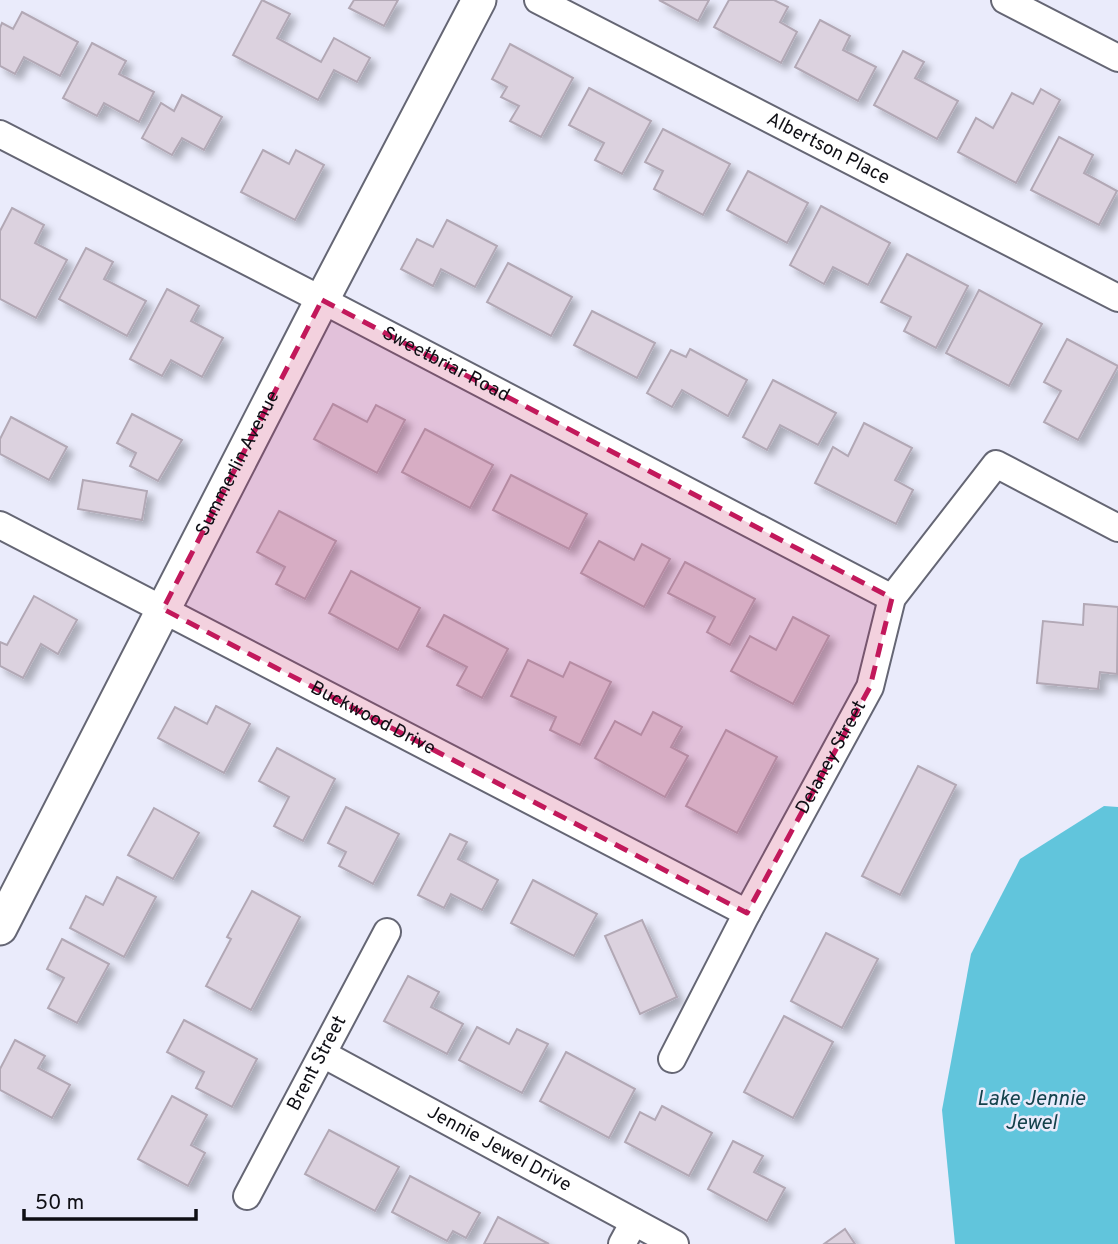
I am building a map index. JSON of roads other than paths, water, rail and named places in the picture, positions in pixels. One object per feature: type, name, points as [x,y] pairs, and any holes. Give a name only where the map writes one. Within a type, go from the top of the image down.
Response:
[{"type":"street","name":"Summerlin Avenue","points":[[0,928],[479,0]]},
{"type":"street","name":"Albertson Place","points":[[538,0],[1118,298]]},
{"type":"street","points":[[1005,0],[1118,58]]},
{"type":"street","name":"Sweetbriar Road","points":[[0,134],[892,598]]},
{"type":"street","name":"Delaney Street","points":[[672,1059],[747,913],[870,687],[892,598],[996,464],[1118,528]]},
{"type":"street","name":"Buckwood Drive","points":[[0,525],[747,913]]},
{"type":"street","name":"Brent Street","points":[[247,1196],[387,932]]},
{"type":"street","name":"Jennie Jewel Drive","points":[[323,1054],[628,1233],[675,1244]]},
{"type":"water","name":"Lake Jennie Jewel","points":[[1104,806],[1118,807],[1118,1244],[955,1244],[942,1110],[971,954],[1020,859]]}]
